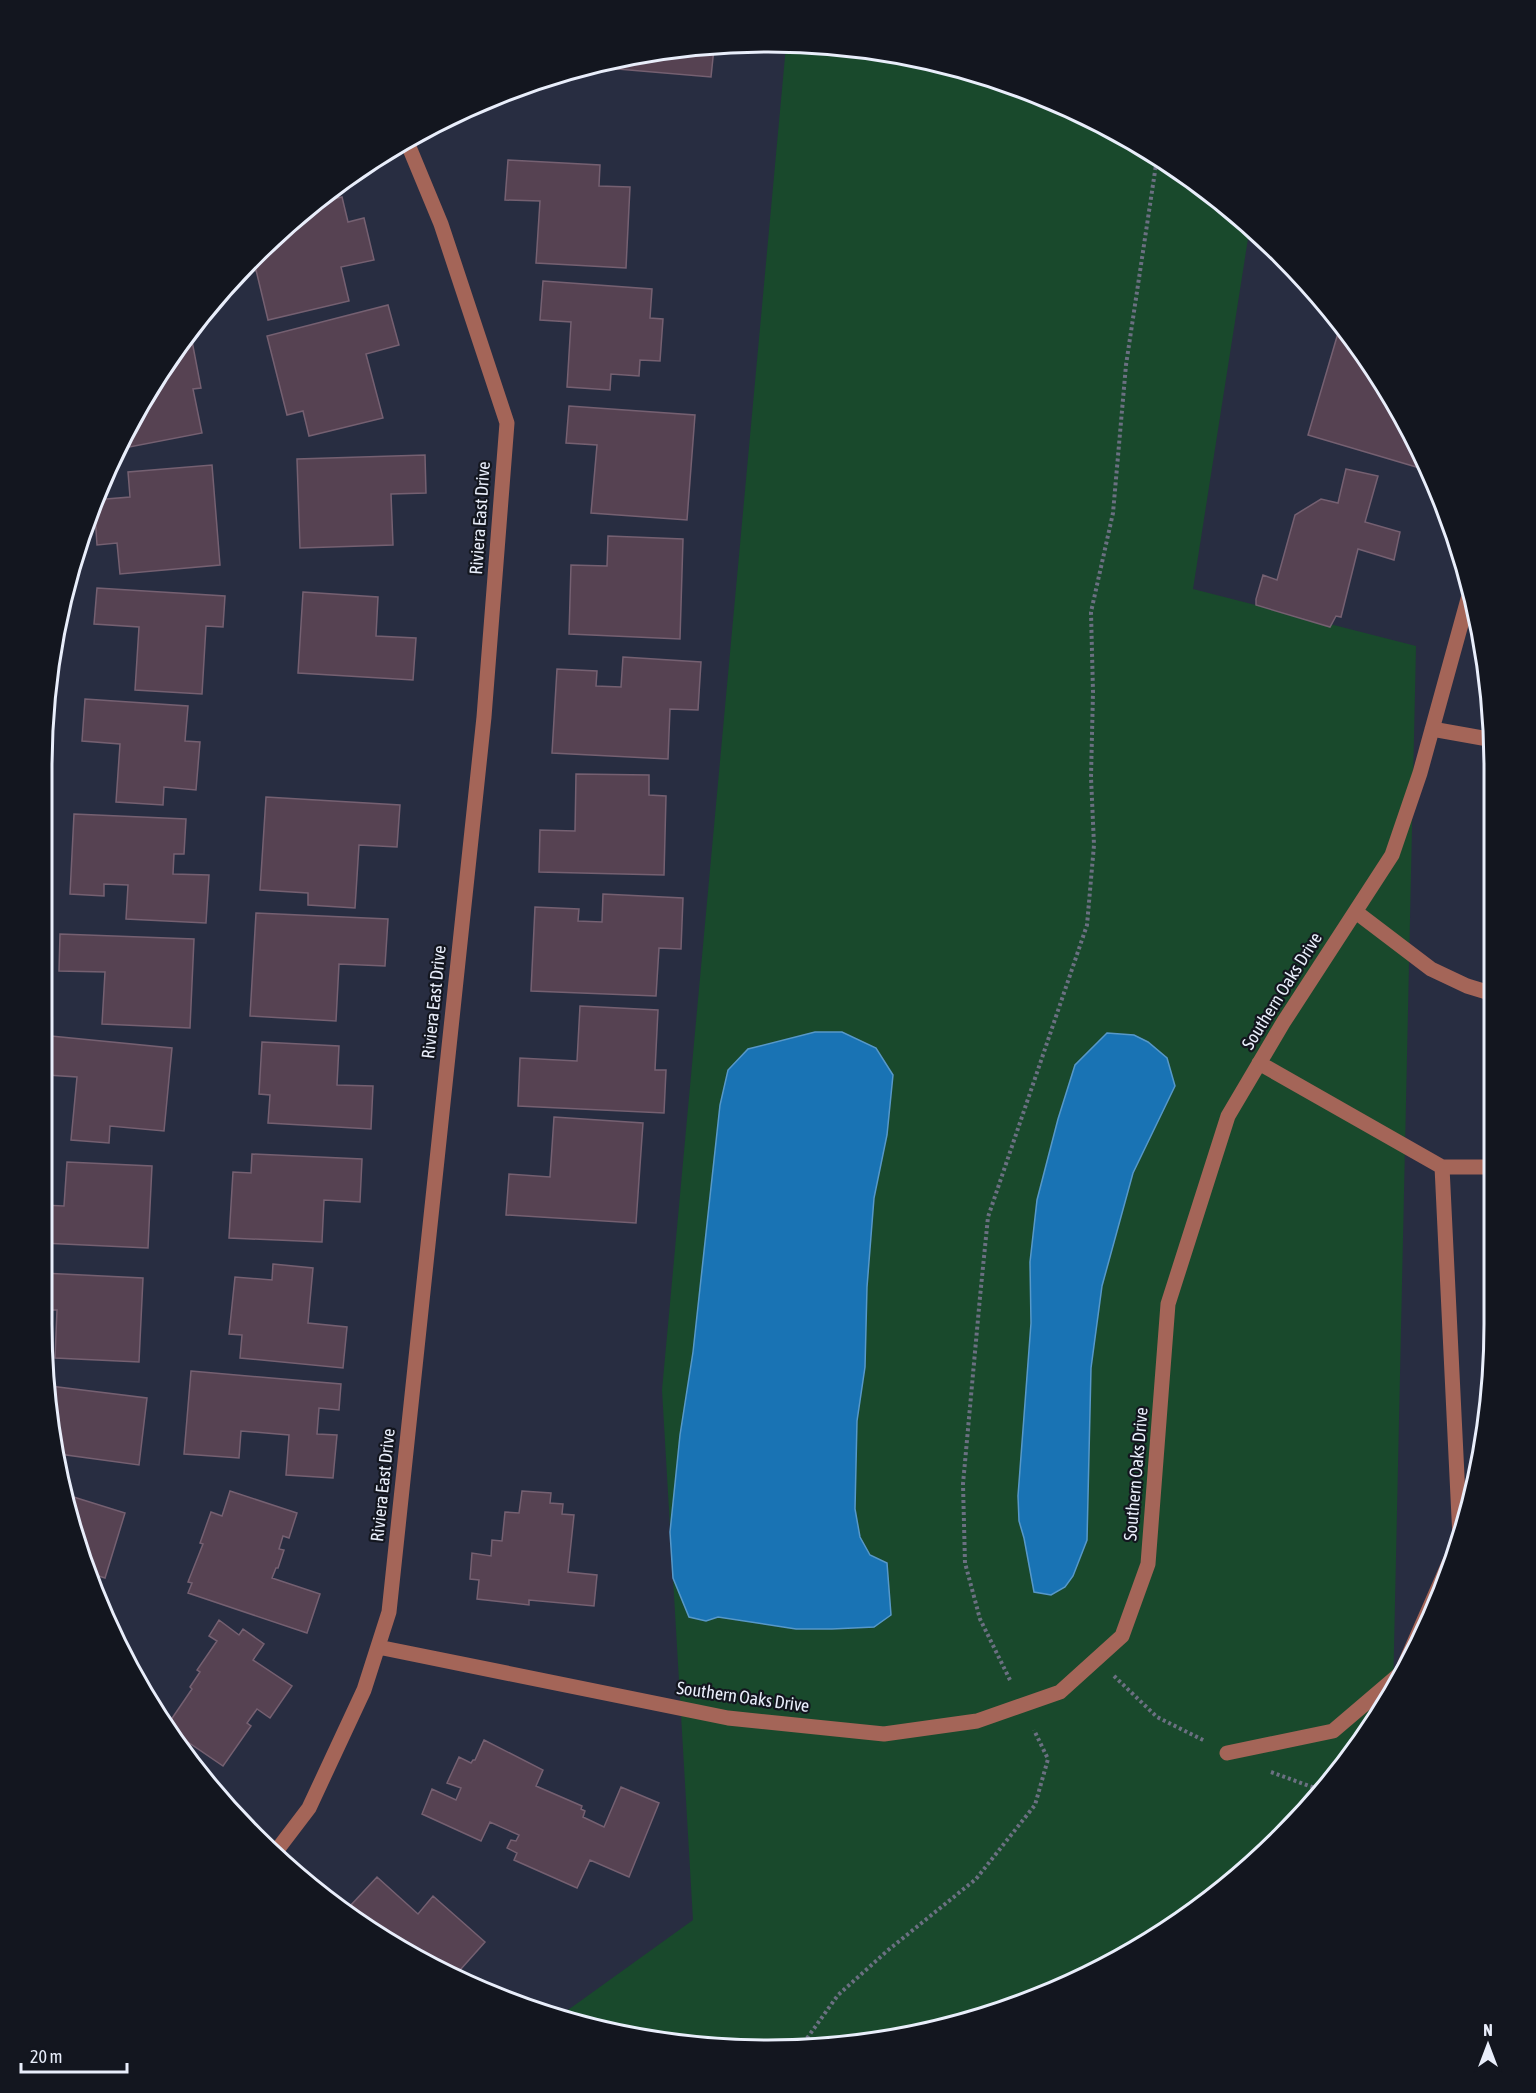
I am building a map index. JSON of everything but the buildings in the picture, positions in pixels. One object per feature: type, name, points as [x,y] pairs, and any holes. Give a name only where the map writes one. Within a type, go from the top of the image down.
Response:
[{"type":"street","name":"Riviera East Drive","points":[[279,1847],[309,1808],[364,1690],[389,1612],[484,717],[507,423],[441,224],[410,148]]},
{"type":"street","name":"Southern Oaks Drive","points":[[378,1647],[728,1718],[884,1734],[977,1721],[1060,1692],[1122,1636],[1148,1564],[1168,1304],[1228,1116],[1259,1063],[1392,855],[1420,772],[1465,609]]},
{"type":"street","points":[[1432,729],[1483,738]]},
{"type":"street","points":[[1356,912],[1431,969],[1484,991]]},
{"type":"street","points":[[1259,1063],[1442,1167],[1484,1167]]},
{"type":"street","points":[[1442,1167],[1459,1511]]},
{"type":"street","points":[[1227,1753],[1333,1731],[1387,1685]]},
{"type":"path","points":[[1010,1680],[980,1619],[965,1563],[963,1484],[980,1297],[988,1217],[1087,925],[1094,845],[1091,777],[1093,692],[1091,612],[1113,513],[1126,365],[1156,167]]},
{"type":"path","points":[[1096,1659],[1157,1717],[1244,1761],[1314,1788]]},
{"type":"path","points":[[806,2039],[837,1995],[976,1879],[1035,1806],[1048,1759],[1034,1730]]},
{"type":"green space","points":[[785,53],[815,54],[908,66],[998,90],[1084,126],[1166,173],[1204,200],[1248,238],[1193,589],[1416,646],[1393,1673],[1363,1723],[1336,1761],[1274,1831],[1240,1863],[1204,1893],[1126,1945],[1042,1986],[998,2003],[908,2027],[815,2039],[721,2039],[675,2034],[628,2027],[566,2011],[693,1920],[662,1390]]},
{"type":"water","points":[[815,1032],[842,1032],[876,1048],[893,1075],[887,1135],[874,1198],[867,1287],[865,1367],[857,1421],[855,1509],[860,1537],[870,1555],[887,1563],[891,1615],[874,1627],[832,1629],[796,1629],[718,1617],[706,1621],[689,1617],[673,1578],[670,1532],[680,1435],[693,1352],[720,1105],[728,1070],[748,1049]]},
{"type":"water","points":[[1107,1033],[1134,1035],[1148,1042],[1167,1058],[1175,1086],[1133,1173],[1102,1286],[1091,1368],[1087,1540],[1073,1576],[1065,1587],[1051,1595],[1034,1592],[1019,1521],[1018,1496],[1031,1323],[1030,1262],[1037,1200],[1075,1065]]}]
